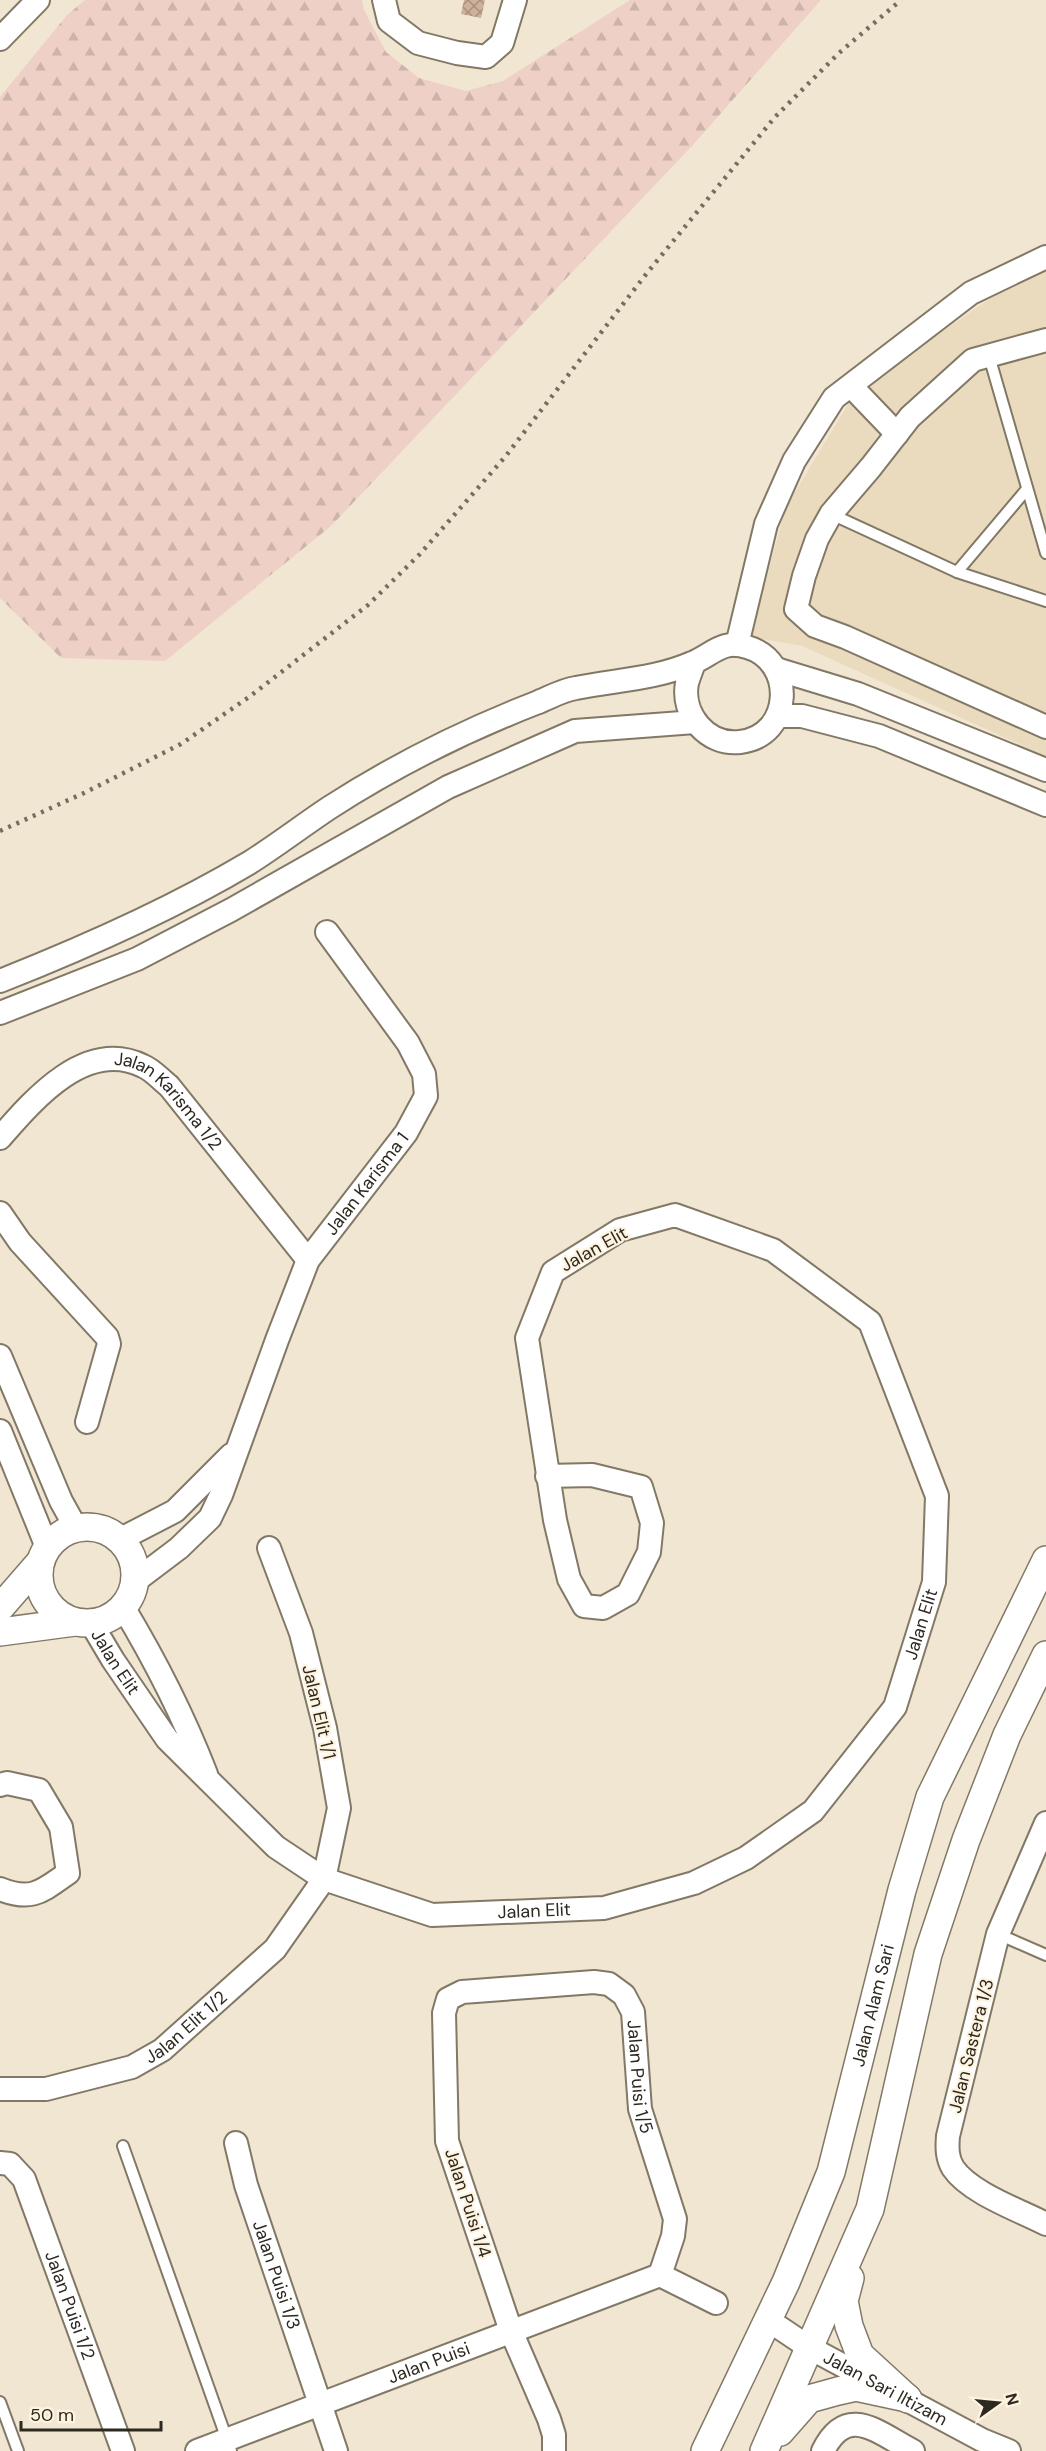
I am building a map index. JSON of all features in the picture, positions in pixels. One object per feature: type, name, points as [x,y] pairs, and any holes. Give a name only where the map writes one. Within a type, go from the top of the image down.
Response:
[{"type":"street","points":[[1,34],[38,0]]},
{"type":"street","points":[[384,0],[389,21],[418,43],[457,53],[486,57],[502,43],[515,0]]},
{"type":"street","points":[[737,645],[766,525],[794,461],[834,398],[971,293],[1046,257]]},
{"type":"street","points":[[1020,759],[1040,724],[873,649],[815,626],[796,609],[804,576],[817,539],[831,514],[910,417],[972,360],[1046,340]]},
{"type":"street","points":[[851,386],[897,434]]},
{"type":"street","points":[[0,981],[159,913],[250,862],[332,807],[438,745],[508,713],[573,688],[660,674],[694,663],[715,649],[730,645],[746,646],[763,654],[776,669],[783,687],[782,706],[778,716],[766,731],[753,739],[739,742],[724,741],[709,735],[695,722],[687,704],[687,684],[694,663]]},
{"type":"street","points":[[776,669],[858,694],[1046,770]]},
{"type":"street","points":[[778,716],[802,716],[879,736],[1046,805]]},
{"type":"street","points":[[0,1013],[137,959],[231,910],[448,787],[575,730],[695,722]]},
{"type":"street","name":"Jalan Karisma 1","points":[[134,1582],[179,1548],[210,1518],[221,1495],[308,1260],[406,1132],[426,1096],[424,1074],[408,1043],[327,932]]},
{"type":"street","name":"Jalan Karisma 1/2","points":[[0,1138],[21,1113],[69,1071],[94,1061],[128,1060],[146,1067],[169,1086],[308,1260]]},
{"type":"street","points":[[0,1213],[20,1242],[107,1337],[109,1344],[87,1422]]},
{"type":"street","name":"Jalan Elit","points":[[83,1622],[113,1660],[167,1739],[276,1847],[324,1879],[432,1915],[604,1908],[694,1883],[746,1858],[813,1811],[894,1707],[934,1582],[937,1496],[870,1322],[773,1250],[675,1215],[620,1230],[553,1272],[526,1338],[547,1476],[569,1580],[584,1606],[603,1608],[628,1594],[649,1552],[652,1523],[641,1487],[592,1475],[547,1476]]},
{"type":"street","points":[[0,1356],[61,1501],[76,1528]]},
{"type":"street","points":[[0,1431],[44,1554],[40,1587],[45,1599],[63,1617],[83,1622]]},
{"type":"street","name":"Jalan Karisma 1","points":[[119,1540],[175,1511],[237,1449]]},
{"type":"street","points":[[0,1608],[65,1532],[76,1528],[99,1528],[119,1540],[132,1559],[134,1582],[130,1595],[123,1607],[108,1618],[0,1632]]},
{"type":"street","name":"Jalan Elit 1/1","points":[[269,1548],[301,1633],[325,1728],[339,1809],[324,1879]]},
{"type":"street","name":"Jalan Alam Sari","points":[[705,2451],[768,2320],[831,2172],[902,1890],[930,1797],[1046,1560]]},
{"type":"street","name":"Jalan Elit","points":[[123,1607],[146,1645],[187,1725],[210,1783]]},
{"type":"street","points":[[908,2399],[860,2355],[849,2326],[844,2301],[870,2209],[928,1954],[966,1840],[1007,1735],[1046,1655]]},
{"type":"street","points":[[0,1785],[8,1783],[39,1790],[61,1827],[68,1873],[36,1895],[16,1896],[0,1889]]},
{"type":"street","name":"Jalan Sastera 1/3","points":[[1046,1823],[998,1934],[948,2136],[947,2152],[953,2168],[975,2188],[1046,2224]]},
{"type":"street","name":"Jalan Elit 1/2","points":[[0,2090],[46,2089],[132,2067],[162,2050],[275,1949],[324,1879]]},
{"type":"street","name":"Jalan Puisi 1/5","points":[[448,2000],[462,1992],[594,1982],[609,1984],[624,1995],[633,2012],[640,2109],[675,2219],[673,2236],[660,2275]]},
{"type":"street","name":"Jalan Puisi 1/4","points":[[448,2000],[444,2013],[447,2141],[511,2331],[549,2419],[554,2435],[554,2451]]},
{"type":"street","name":"Jalan Puisi 1/3","points":[[236,2143],[246,2186],[336,2451]]},
{"type":"street","name":"Jalan Puisi 1/2","points":[[5,2163],[24,2179],[123,2451]]},
{"type":"street","points":[[766,2451],[785,2398],[810,2348],[870,2209]]},
{"type":"street","points":[[660,2275],[716,2303]]},
{"type":"street","name":"Jalan Puisi","points":[[197,2451],[229,2445],[319,2405],[660,2275]]},
{"type":"street","name":"Jalan Sari Iltizam","points":[[768,2320],[810,2348],[982,2440],[1009,2451]]},
{"type":"street","points":[[766,2451],[808,2399],[855,2387],[908,2399]]},
{"type":"street","points":[[823,2451],[830,2436],[844,2425],[859,2424],[913,2451]]},
{"type":"lane","points":[[989,356],[1046,553]]},
{"type":"lane","points":[[957,572],[1027,489]]},
{"type":"lane","points":[[831,514],[957,572],[1046,601]]},
{"type":"lane","points":[[998,1934],[1046,1955]]},
{"type":"lane","points":[[123,2146],[229,2445]]},
{"type":"lane","points":[[0,2402],[18,2451]]},
{"type":"shaded area","points":[[1046,260],[1046,756],[802,646],[750,637],[786,507],[856,391]]},
{"type":"green space","points":[[85,0],[362,0],[364,10],[386,52],[419,78],[466,91],[503,81],[630,0],[821,0],[692,146],[331,526],[165,661],[61,658],[0,598],[0,97],[67,15]]},
{"type":"building","points":[[464,0],[485,0],[481,18],[461,14]]},
{"type":"railway","points":[[0,831],[84,793],[181,744],[249,697],[368,605],[420,554],[505,457],[647,273],[775,117],[839,53],[901,0]]}]
